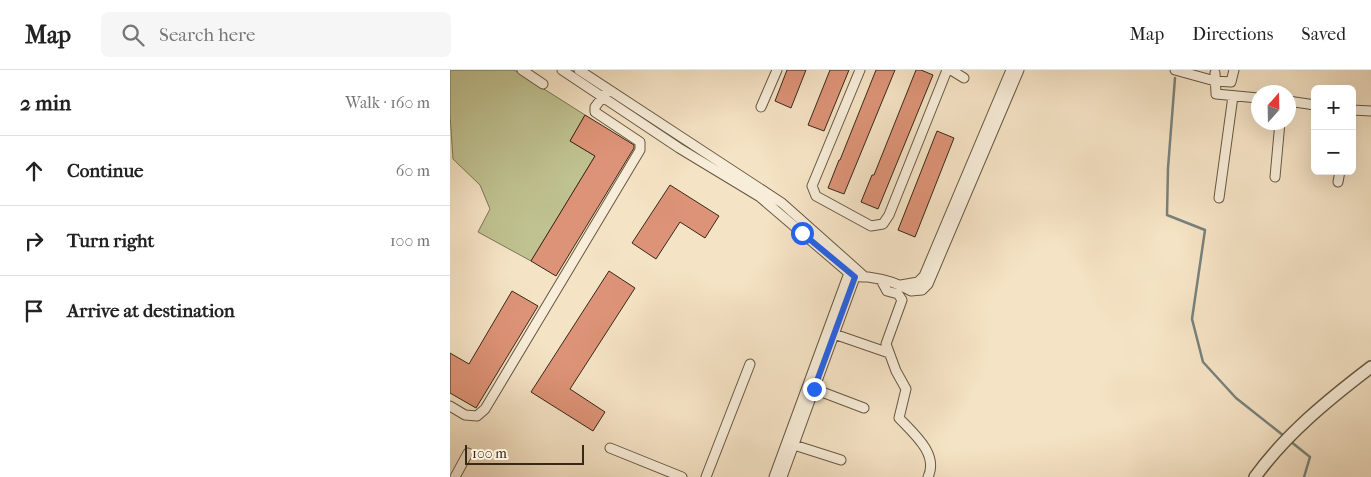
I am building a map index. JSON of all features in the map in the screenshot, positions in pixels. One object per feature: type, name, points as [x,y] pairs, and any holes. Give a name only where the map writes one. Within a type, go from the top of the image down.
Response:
[{"type":"street","points":[[522,70],[543,84]]},
{"type":"street","points":[[562,70],[606,93],[782,203],[865,277]]},
{"type":"street","points":[[579,70],[606,93],[680,148],[760,197],[852,275],[901,285],[911,292],[922,290],[928,284],[1019,70]]},
{"type":"street","points":[[761,107],[777,70]]},
{"type":"street","points":[[860,70],[812,186],[816,196],[871,226],[883,224],[889,216],[947,70]]},
{"type":"street","points":[[951,70],[964,78]]},
{"type":"street","points":[[901,285],[918,282],[924,276],[1011,70]]},
{"type":"street","points":[[1175,70],[1217,75]]},
{"type":"street","points":[[1205,70],[1231,82],[1234,70]]},
{"type":"street","points":[[1217,75],[1216,94],[1251,97]]},
{"type":"street","points":[[450,406],[465,414],[477,416],[485,409],[640,150],[640,142],[595,112],[595,106],[606,93]]},
{"type":"street","points":[[1219,198],[1233,96]]},
{"type":"street","points":[[1296,102],[1311,104]]},
{"type":"street","points":[[1356,110],[1371,111]]},
{"type":"street","points":[[1275,177],[1279,130]]},
{"type":"street","points":[[1338,182],[1339,175]]},
{"type":"street","points":[[782,477],[834,334],[852,275]]},
{"type":"street","points":[[774,477],[852,275]]},
{"type":"street","points":[[881,280],[887,291],[898,294],[902,300],[886,344],[888,353],[906,389],[899,418],[927,451],[931,461],[928,477]]},
{"type":"street","points":[[834,334],[888,353]]},
{"type":"street","points":[[706,477],[750,364]]},
{"type":"street","points":[[1255,477],[1272,454],[1334,395],[1371,366]]},
{"type":"street","points":[[814,389],[864,408]]},
{"type":"street","points":[[794,445],[841,460]]},
{"type":"street","points":[[610,448],[682,477]]},
{"type":"street","points":[[456,477],[468,453]]},
{"type":"green space","points":[[450,70],[514,70],[585,115],[570,141],[595,156],[531,261],[478,232],[490,209],[480,185],[453,159],[450,115]]},
{"type":"building","points":[[787,70],[806,70],[791,108],[775,101]]},
{"type":"building","points":[[830,70],[849,70],[824,131],[808,125]]},
{"type":"building","points":[[876,70],[895,70],[844,194],[828,188]]},
{"type":"building","points":[[916,70],[933,75],[878,209],[861,202],[872,175],[874,175]]},
{"type":"building","points":[[585,115],[634,145],[634,148],[556,276],[531,261],[595,156],[570,141]]},
{"type":"building","points":[[937,131],[954,138],[915,237],[898,230]]},
{"type":"building","points":[[670,185],[719,216],[705,238],[680,222],[656,259],[632,243]]},
{"type":"building","points":[[609,271],[635,288],[570,389],[605,412],[593,431],[531,392]]},
{"type":"building","points":[[512,291],[538,306],[476,408],[450,393],[450,353],[469,364]]},
{"type":"waterway","points":[[1175,78],[1168,168],[1167,215],[1205,230],[1192,319],[1203,362],[1236,398],[1284,436]]},
{"type":"waterway","points":[[1290,441],[1310,457],[1304,477]]},
{"type":"route","points":[[802,233],[855,277],[814,389]]}]
